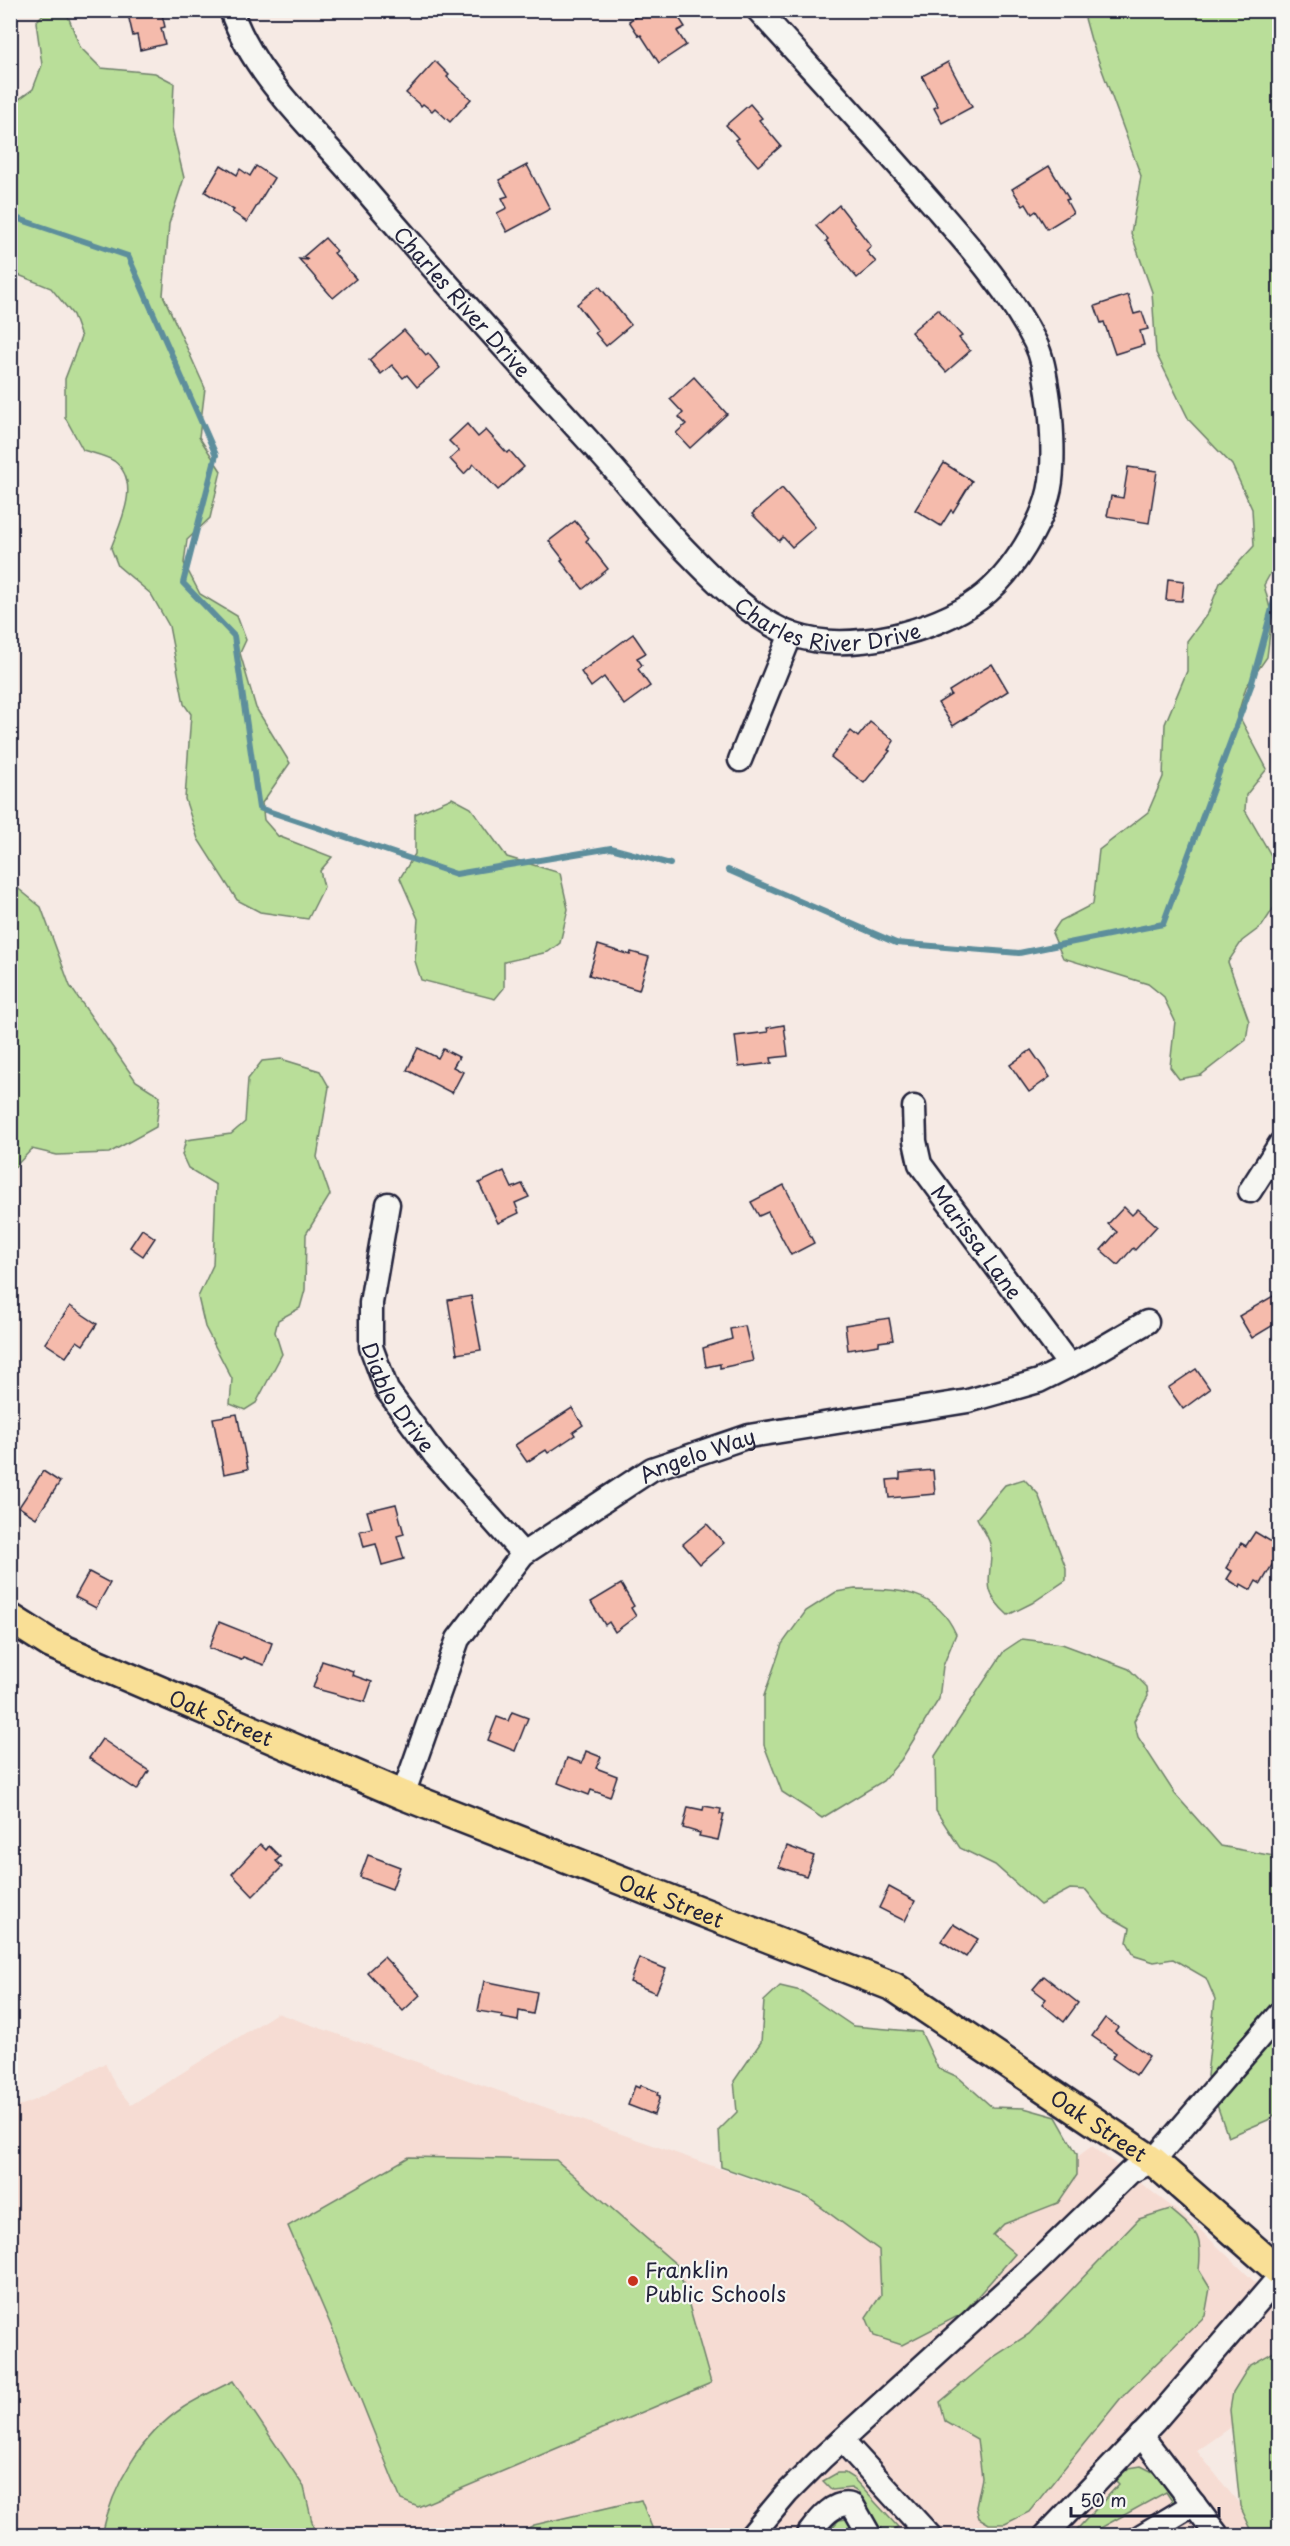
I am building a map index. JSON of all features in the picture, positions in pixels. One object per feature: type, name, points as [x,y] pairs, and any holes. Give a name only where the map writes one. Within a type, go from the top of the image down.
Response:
[{"type":"main road","name":"Oak Street","points":[[10,1618],[51,1644],[403,1795],[894,1987],[1153,2161],[1280,2274]]},
{"type":"street","name":"Charles River Drive","points":[[231,10],[238,31],[255,60],[280,93],[437,275],[690,555],[751,611],[791,634],[813,641],[862,641],[889,637],[955,614],[977,601],[997,585],[1024,548],[1036,525],[1051,482],[1051,410],[1044,364],[1036,344],[1004,291],[982,261],[894,159],[759,11]]},
{"type":"street","points":[[740,760],[791,634]]},
{"type":"street","name":"Marissa Lane","points":[[914,1107],[915,1140],[920,1164],[1070,1366]]},
{"type":"street","points":[[1250,1191],[1280,1144]]},
{"type":"street","name":"Diablo Drive","points":[[388,1204],[371,1303],[371,1347],[387,1390],[435,1455],[523,1554]]},
{"type":"street","name":"Angelo Way","points":[[403,1795],[458,1639],[523,1554],[652,1469],[749,1436],[968,1401],[1039,1381],[1147,1322]]},
{"type":"street","points":[[751,2535],[794,2485],[1043,2256],[1130,2172],[1153,2161],[1280,2013]]},
{"type":"street","points":[[1045,2535],[1142,2435],[1280,2274]]},
{"type":"street","points":[[1142,2435],[1218,2535]]},
{"type":"street","points":[[842,2440],[930,2535]]},
{"type":"street","points":[[807,2535],[833,2508],[847,2504],[853,2506],[870,2535]]},
{"type":"street","points":[[1141,2535],[1194,2504]]},
{"type":"shaded area","name":"Franklin Public Schools","points":[[277,2013],[952,2250],[1092,2146],[1193,2223],[1279,2305],[1279,2394],[1197,2451],[1264,2535],[11,2536],[11,2109],[33,2101],[105,2063],[115,2085],[131,2105]]},
{"type":"green space","points":[[47,10],[68,16],[80,47],[101,68],[155,73],[174,83],[172,128],[184,178],[169,224],[163,295],[205,388],[199,437],[221,471],[210,518],[187,540],[184,563],[200,594],[237,616],[246,640],[240,653],[256,708],[290,763],[262,803],[264,820],[278,836],[332,857],[320,871],[324,887],[308,919],[260,912],[237,900],[198,839],[185,799],[191,714],[184,704],[169,626],[151,594],[118,566],[111,548],[126,503],[127,480],[114,461],[83,450],[65,417],[65,379],[81,337],[73,315],[51,288],[11,272],[11,105],[33,89],[42,65],[36,22]]},
{"type":"green space","points":[[1083,11],[1279,11],[1279,558],[1264,585],[1272,616],[1267,657],[1246,687],[1238,714],[1267,769],[1246,795],[1245,810],[1279,869],[1279,900],[1262,926],[1242,941],[1228,962],[1249,1021],[1246,1040],[1201,1075],[1179,1079],[1170,1067],[1175,1021],[1163,996],[1148,984],[1063,958],[1052,933],[1060,921],[1093,904],[1099,850],[1148,812],[1163,777],[1165,724],[1187,671],[1187,641],[1208,613],[1220,583],[1254,546],[1252,509],[1232,465],[1189,420],[1156,353],[1152,292],[1131,233],[1141,176],[1091,40]]},
{"type":"green space","points":[[452,798],[471,808],[507,857],[560,873],[568,909],[560,943],[548,952],[504,962],[504,988],[495,999],[421,980],[415,961],[418,919],[400,878],[415,854],[415,814]]},
{"type":"green space","points":[[10,882],[41,907],[70,986],[136,1081],[160,1096],[156,1127],[109,1153],[57,1155],[32,1149],[11,1171]]},
{"type":"green space","points":[[281,1059],[320,1071],[329,1087],[317,1157],[330,1195],[306,1234],[305,1290],[300,1308],[278,1320],[275,1332],[282,1354],[256,1403],[245,1410],[230,1404],[232,1379],[205,1327],[198,1297],[213,1265],[216,1185],[188,1168],[182,1155],[186,1140],[231,1134],[245,1122],[248,1079],[262,1061]]},
{"type":"green space","points":[[1024,1479],[1038,1494],[1066,1568],[1066,1580],[1032,1603],[1008,1615],[990,1591],[991,1545],[977,1518],[1005,1485]]},
{"type":"green space","points":[[855,1589],[901,1591],[927,1600],[948,1619],[956,1634],[943,1666],[939,1699],[901,1760],[883,1781],[822,1818],[782,1792],[764,1745],[764,1696],[782,1644],[806,1611],[836,1592]]},
{"type":"green space","points":[[1022,1639],[1062,1644],[1129,1669],[1147,1687],[1148,1696],[1134,1721],[1138,1737],[1175,1794],[1221,1846],[1279,1857],[1280,2110],[1268,2120],[1228,2137],[1207,2076],[1215,1999],[1206,1978],[1173,1959],[1154,1962],[1135,1956],[1127,1942],[1130,1928],[1105,1914],[1086,1890],[1070,1889],[1040,1905],[995,1865],[960,1848],[936,1811],[935,1756],[1004,1651]]},
{"type":"green space","points":[[780,1986],[801,1991],[853,2026],[921,2032],[938,2068],[958,2077],[992,2107],[1024,2108],[1056,2117],[1077,2154],[1077,2175],[1058,2203],[1004,2224],[993,2235],[1015,2254],[962,2314],[902,2345],[874,2336],[866,2317],[881,2295],[879,2250],[807,2197],[721,2167],[719,2130],[737,2112],[734,2081],[761,2042],[764,2001]]},
{"type":"green space","points":[[409,2157],[556,2160],[678,2266],[711,2383],[418,2507],[401,2500],[288,2226]]},
{"type":"green space","points":[[1170,2209],[1192,2229],[1199,2241],[1199,2270],[1210,2288],[1205,2316],[1120,2399],[1029,2512],[1005,2524],[989,2524],[979,2518],[976,2507],[982,2478],[977,2439],[945,2421],[940,2402],[995,2356],[1029,2334],[1139,2219]]},
{"type":"green space","points":[[1279,2349],[1279,2535],[1257,2535],[1252,2531],[1240,2506],[1230,2410],[1233,2392],[1249,2366]]},
{"type":"green space","points":[[233,2381],[304,2487],[315,2535],[102,2535],[121,2480],[154,2432],[184,2407]]},
{"type":"green space","points":[[1141,2466],[1157,2474],[1178,2502],[1174,2504],[1166,2492],[1088,2535],[1071,2536],[1119,2484],[1115,2480],[1129,2468]]},
{"type":"green space","points":[[837,2473],[845,2473],[853,2478],[898,2527],[887,2533],[882,2532],[858,2492],[851,2488],[832,2490],[823,2481]]},
{"type":"green space","points":[[641,2500],[655,2535],[515,2535],[534,2525]]},
{"type":"green space","points":[[847,2519],[851,2526],[840,2535],[825,2535],[839,2520]]},
{"type":"building","points":[[127,10],[161,10],[165,27],[161,28],[165,44],[140,50],[137,35],[133,36]]},
{"type":"building","points":[[646,10],[674,10],[685,27],[677,31],[686,45],[659,63],[629,21]]},
{"type":"building","points":[[435,61],[449,75],[447,77],[471,99],[450,122],[435,108],[432,111],[423,104],[421,106],[406,93]]},
{"type":"building","points":[[948,62],[972,107],[942,123],[934,108],[938,106],[922,76]]},
{"type":"building","points":[[750,104],[762,118],[759,120],[781,146],[758,166],[735,140],[738,138],[726,125]]},
{"type":"building","points":[[221,165],[237,175],[240,169],[250,176],[256,166],[274,178],[247,222],[232,212],[234,210],[205,192]]},
{"type":"building","points":[[527,165],[550,209],[507,232],[497,213],[507,208],[502,198],[508,196],[499,180]]},
{"type":"building","points":[[1049,166],[1069,199],[1066,200],[1073,213],[1047,229],[1036,211],[1032,214],[1026,204],[1023,206],[1012,189]]},
{"type":"building","points":[[839,205],[871,246],[866,251],[876,262],[857,278],[816,226]]},
{"type":"building","points":[[325,238],[337,251],[334,253],[356,279],[333,298],[299,259],[308,260],[303,257]]},
{"type":"building","points":[[599,286],[631,325],[606,346],[595,333],[598,331],[577,304]]},
{"type":"building","points":[[1128,295],[1134,314],[1142,312],[1148,329],[1140,331],[1144,345],[1115,354],[1104,322],[1101,323],[1095,306]]},
{"type":"building","points":[[938,309],[962,336],[959,338],[970,351],[946,372],[911,332]]},
{"type":"building","points":[[404,330],[440,368],[417,387],[407,375],[403,378],[392,365],[381,374],[369,360]]},
{"type":"building","points":[[694,377],[727,414],[690,448],[676,433],[686,424],[679,417],[683,413],[670,399]]},
{"type":"building","points":[[467,424],[478,437],[486,430],[507,453],[510,451],[524,467],[498,490],[474,464],[464,474],[450,459],[459,451],[449,441]]},
{"type":"building","points":[[944,463],[972,481],[953,512],[951,510],[941,526],[915,510]]},
{"type":"building","points":[[1128,467],[1157,471],[1149,523],[1107,516],[1111,496],[1123,498]]},
{"type":"building","points":[[782,488],[815,527],[792,547],[783,537],[779,541],[752,514]]},
{"type":"building","points":[[575,521],[589,538],[586,541],[608,569],[583,589],[549,541]]},
{"type":"building","points":[[1168,579],[1184,581],[1182,601],[1166,600]]},
{"type":"building","points":[[633,634],[646,653],[637,658],[642,665],[638,669],[650,686],[624,705],[604,677],[591,687],[581,672]]},
{"type":"building","points":[[992,664],[1008,691],[953,726],[938,703],[951,695],[949,691]]},
{"type":"building","points":[[870,722],[894,741],[888,750],[890,751],[864,783],[831,757],[851,731],[858,737]]},
{"type":"building","points":[[598,945],[630,955],[631,952],[649,957],[639,990],[589,975]]},
{"type":"building","points":[[784,1025],[788,1056],[771,1058],[772,1063],[739,1067],[735,1036],[768,1032],[767,1028]]},
{"type":"building","points":[[418,1048],[438,1058],[443,1049],[459,1057],[453,1067],[463,1072],[452,1093],[407,1070]]},
{"type":"building","points":[[1031,1050],[1050,1077],[1029,1092],[1010,1065]]},
{"type":"building","points":[[504,1171],[512,1188],[522,1184],[529,1197],[515,1203],[519,1213],[498,1223],[479,1183]]},
{"type":"building","points":[[784,1185],[814,1243],[791,1255],[768,1212],[759,1216],[751,1202]]},
{"type":"building","points":[[1124,1207],[1132,1215],[1138,1209],[1157,1226],[1118,1265],[1101,1250],[1117,1232],[1108,1224]]},
{"type":"building","points":[[142,1229],[155,1238],[143,1256],[130,1247]]},
{"type":"building","points":[[1280,1292],[1280,1321],[1252,1338],[1239,1316]]},
{"type":"building","points":[[471,1296],[481,1350],[457,1354],[448,1300]]},
{"type":"building","points":[[70,1306],[97,1324],[83,1345],[77,1341],[66,1357],[45,1343]]},
{"type":"building","points":[[889,1318],[893,1340],[879,1342],[879,1345],[848,1350],[845,1325]]},
{"type":"building","points":[[745,1326],[753,1361],[720,1368],[720,1364],[706,1367],[703,1348],[732,1339],[730,1329]]},
{"type":"building","points":[[1196,1369],[1210,1389],[1183,1409],[1168,1388]]},
{"type":"building","points":[[572,1408],[583,1425],[573,1432],[575,1435],[548,1453],[546,1450],[527,1462],[515,1445]]},
{"type":"building","points":[[237,1414],[248,1469],[224,1474],[213,1418]]},
{"type":"building","points":[[933,1470],[935,1494],[889,1498],[887,1480],[900,1479],[900,1473]]},
{"type":"building","points":[[43,1471],[60,1482],[36,1518],[19,1507]]},
{"type":"building","points":[[396,1504],[404,1534],[397,1536],[404,1559],[382,1565],[376,1544],[364,1547],[360,1531],[372,1528],[367,1511]]},
{"type":"building","points":[[707,1524],[724,1543],[700,1564],[683,1544]]},
{"type":"building","points":[[1255,1532],[1280,1547],[1280,1569],[1272,1565],[1261,1584],[1256,1581],[1251,1590],[1241,1584],[1240,1587],[1227,1579],[1232,1571],[1226,1568],[1241,1543],[1246,1546]]},
{"type":"building","points":[[89,1572],[110,1583],[96,1608],[75,1597]]},
{"type":"building","points":[[621,1584],[634,1606],[631,1608],[636,1616],[615,1632],[609,1622],[605,1625],[591,1602]]},
{"type":"building","points":[[219,1622],[272,1643],[264,1665],[243,1657],[241,1660],[209,1648]]},
{"type":"building","points":[[322,1661],[353,1671],[352,1675],[372,1682],[365,1702],[313,1688]]},
{"type":"building","points":[[512,1712],[528,1718],[515,1751],[488,1740],[497,1717],[508,1721]]},
{"type":"building","points":[[102,1739],[149,1771],[137,1790],[89,1758]]},
{"type":"building","points":[[586,1751],[601,1757],[596,1768],[617,1776],[610,1797],[591,1790],[589,1795],[558,1783],[567,1758],[582,1763]]},
{"type":"building","points":[[704,1806],[721,1809],[720,1814],[724,1814],[718,1840],[699,1836],[700,1833],[683,1828],[688,1807],[703,1810]]},
{"type":"building","points":[[260,1844],[266,1850],[269,1846],[280,1857],[276,1861],[282,1867],[253,1896],[232,1874]]},
{"type":"building","points":[[787,1846],[814,1856],[806,1876],[779,1867]]},
{"type":"building","points":[[368,1855],[400,1867],[392,1889],[360,1877]]},
{"type":"building","points":[[889,1887],[915,1901],[905,1921],[879,1908]]},
{"type":"building","points":[[953,1924],[978,1939],[966,1957],[941,1941]]},
{"type":"building","points":[[384,1957],[420,1995],[403,2011],[367,1972]]},
{"type":"building","points":[[639,1958],[666,1969],[656,1993],[630,1982]]},
{"type":"building","points":[[1044,1976],[1078,2003],[1064,2022],[1042,2004],[1046,1999],[1033,1989]]},
{"type":"building","points":[[484,1981],[537,1992],[533,2014],[519,2011],[518,2021],[502,2018],[503,2015],[478,2011]]},
{"type":"building","points":[[1105,2018],[1118,2027],[1115,2031],[1149,2056],[1136,2075],[1112,2058],[1116,2053],[1092,2036]]},
{"type":"building","points":[[640,2085],[658,2092],[657,2095],[660,2096],[654,2115],[628,2105],[635,2086],[639,2088]]},
{"type":"waterway","points":[[10,216],[128,256],[216,455],[183,583],[234,636],[259,808],[456,874],[611,848],[670,864]]},
{"type":"waterway","points":[[728,870],[896,943],[1019,953],[1163,924],[1251,686],[1280,579]]},
{"type":"place","name":"Franklin Public Schools","points":[[633,2281]]}]
